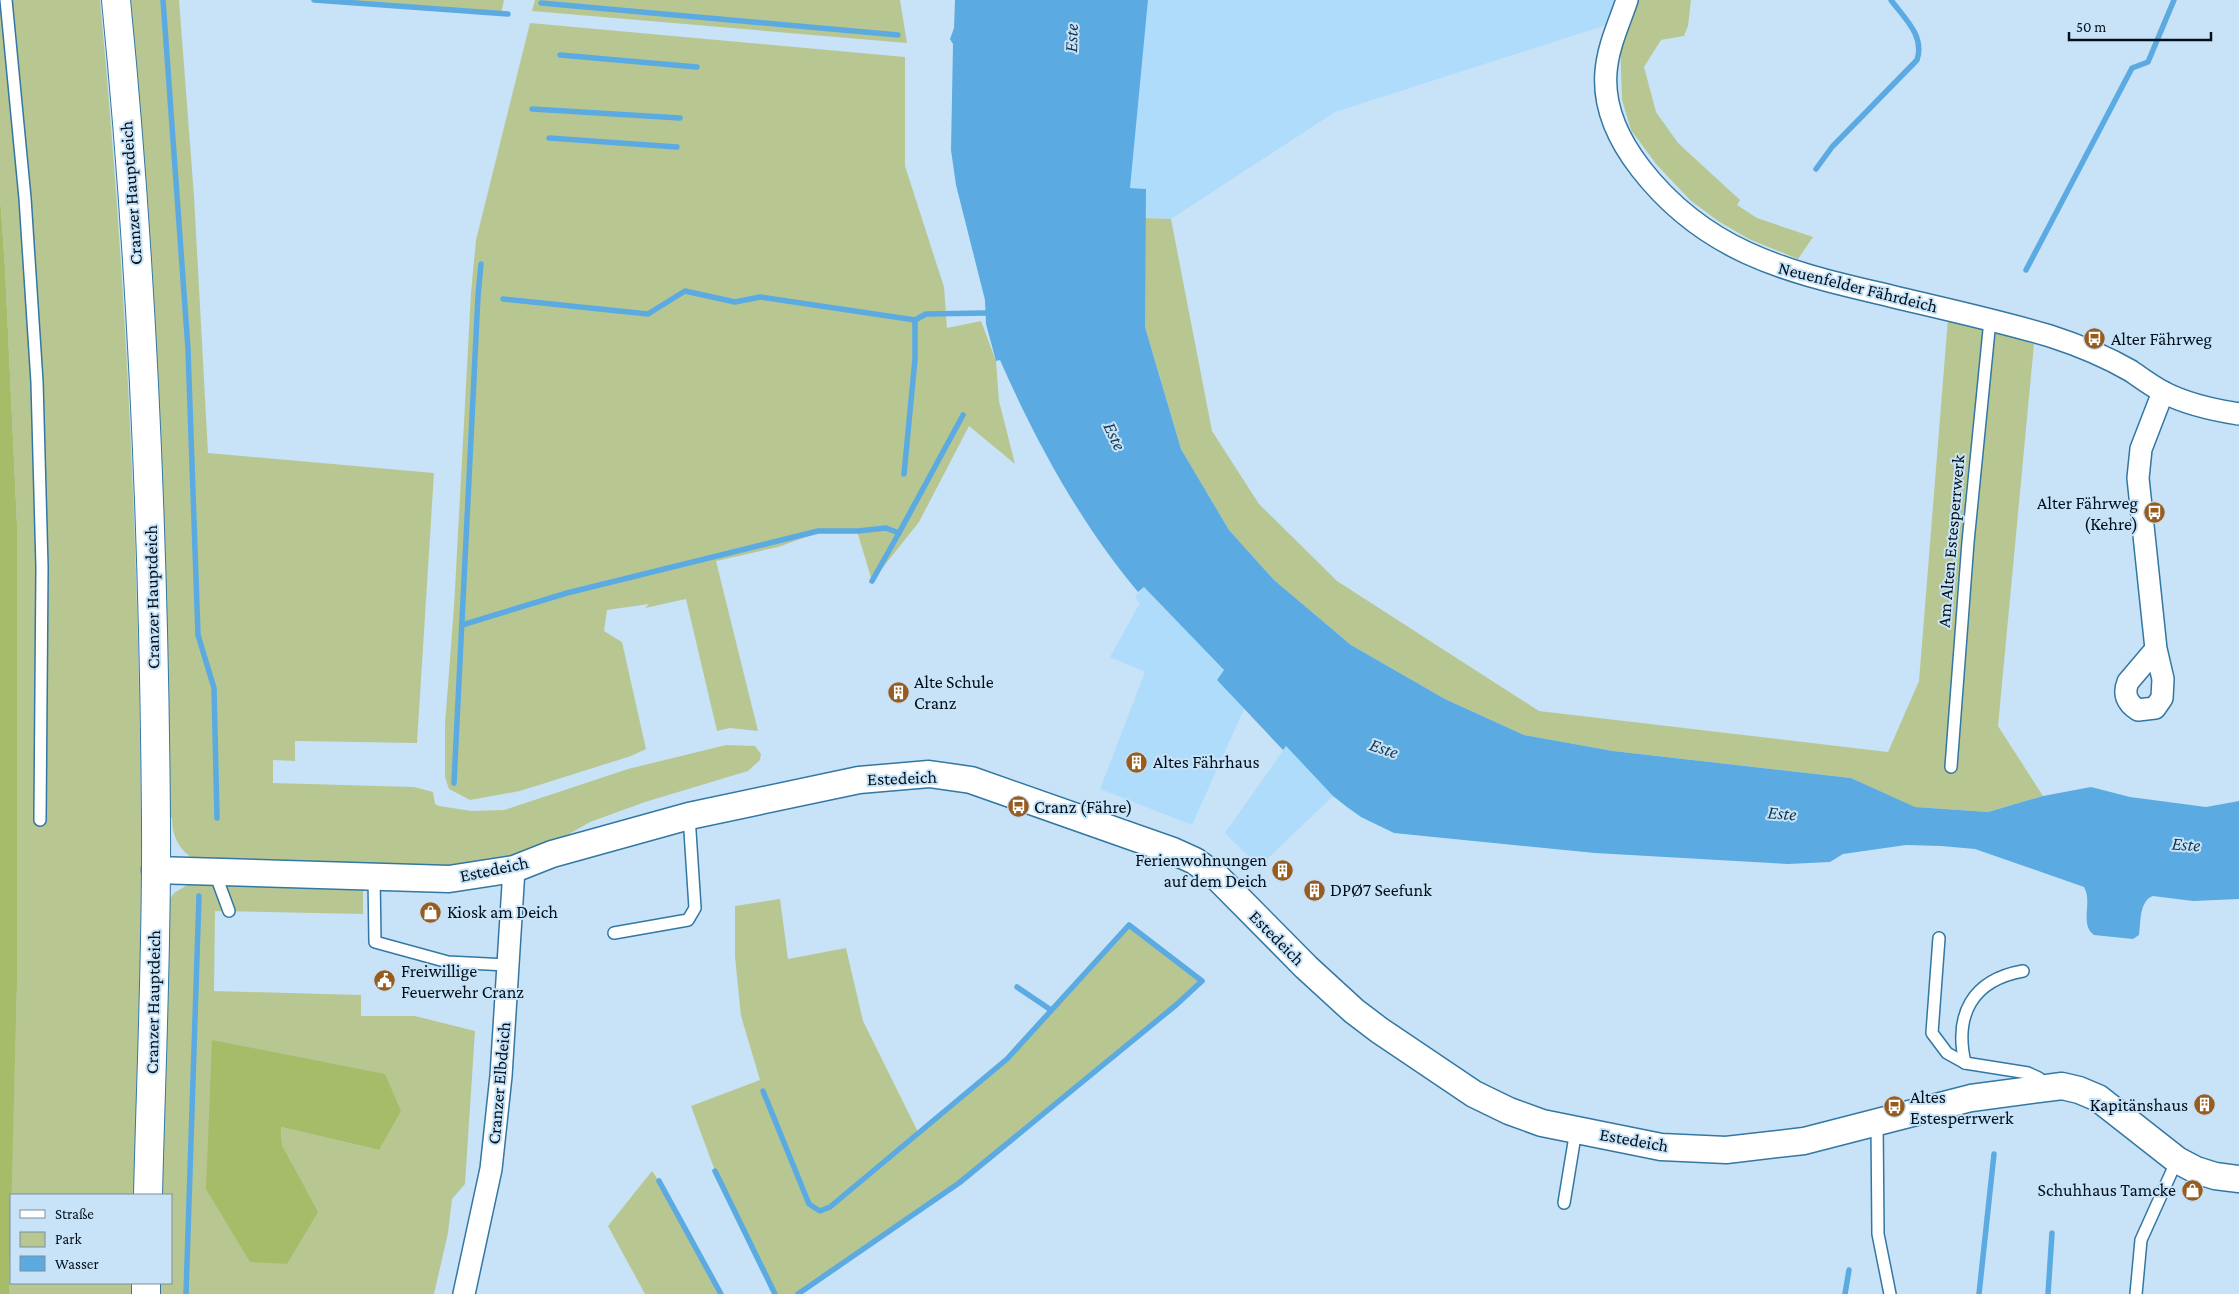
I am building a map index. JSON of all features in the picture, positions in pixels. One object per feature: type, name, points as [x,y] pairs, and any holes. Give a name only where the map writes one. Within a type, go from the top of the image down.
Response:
[{"type":"main road","name":"Cranzer Hauptdeich","points":[[116,0],[132,200],[150,521],[155,870],[148,1194]]},
{"type":"street","name":"Neuenfelder Fährdeich","points":[[1627,0],[1608,55],[1606,90],[1609,107],[1619,135],[1634,159],[1660,192],[1720,240],[1773,265],[1810,277],[1990,320],[2095,352],[2163,392],[2208,409],[2239,414]]},
{"type":"street","points":[[2156,649],[2138,478],[2141,449],[2163,392]]},
{"type":"street","name":"Estedeich","points":[[155,870],[449,879],[514,869],[552,854],[689,816],[859,780],[929,774],[971,780],[1195,861],[1218,878],[1306,967],[1354,1011],[1474,1094],[1509,1111],[1542,1123],[1661,1147],[1726,1150],[1804,1141],[1971,1098],[2062,1086],[2079,1090],[2098,1098],[2177,1160],[2196,1170],[2215,1176],[2239,1179]]},
{"type":"street","name":"Cranzer Elbdeich","points":[[464,1294],[491,1170],[501,1076],[514,869]]},
{"type":"lane","points":[[6,0],[27,218],[37,382],[42,567],[40,820]]},
{"type":"lane","name":"Am Alten Estesperrwerk","points":[[1951,766],[1968,542],[1990,320]]},
{"type":"lane","points":[[614,933],[688,920],[695,908],[689,816]]},
{"type":"lane","points":[[214,873],[229,911]]},
{"type":"lane","points":[[374,876],[375,942],[448,962],[507,965]]},
{"type":"lane","points":[[1939,938],[1932,1033],[1947,1053],[1965,1063],[2028,1072],[2039,1078],[2044,1087]]},
{"type":"lane","points":[[1965,1063],[1961,1030],[1970,1001],[1988,984],[2005,975],[2023,971]]},
{"type":"lane","points":[[1877,1122],[1878,1234],[1890,1294]]},
{"type":"lane","points":[[1564,1204],[1576,1130]]},
{"type":"lane","points":[[2136,1294],[2141,1240],[2177,1160]]},
{"type":"shaded area","points":[[1148,0],[1620,0],[1619,21],[1335,112],[1171,219],[1144,218],[1146,189],[1129,188]]},
{"type":"shaded area","points":[[1144,587],[1224,670],[1217,680],[1244,709],[1192,825],[1100,789],[1145,672],[1110,657],[1140,603],[1135,597]]},
{"type":"shaded area","points":[[1286,746],[1333,796],[1260,866],[1225,833]]},
{"type":"green space","points":[[0,0],[100,0],[117,207],[130,414],[140,725],[140,966],[134,1194],[11,1194],[17,985],[17,525],[0,196]]},
{"type":"green space","points":[[128,0],[179,0],[194,196],[208,453],[434,473],[417,743],[295,741],[295,761],[273,760],[273,783],[414,787],[433,792],[435,804],[439,806],[472,811],[504,810],[628,769],[726,745],[755,746],[761,754],[760,760],[748,771],[645,802],[590,822],[543,849],[500,861],[456,867],[195,859],[185,852],[175,837],[172,818],[165,817]]},
{"type":"green space","points":[[319,0],[504,0],[501,14]]},
{"type":"green space","points":[[535,0],[900,0],[907,43],[532,11]]},
{"type":"green space","points":[[1635,0],[1691,0],[1688,26],[1684,36],[1661,40],[1644,67],[1656,112],[1678,143],[1740,200],[1737,205],[1757,218],[1813,237],[1798,259],[1749,239],[1718,221],[1690,200],[1656,164],[1631,130],[1622,100],[1620,41]]},
{"type":"green space","points":[[530,23],[905,57],[905,166],[944,287],[947,328],[981,321],[996,361],[999,401],[1015,464],[969,426],[919,522],[872,581],[857,531],[823,531],[778,547],[716,561],[758,731],[730,728],[717,731],[686,599],[645,608],[649,604],[607,610],[604,631],[622,642],[646,749],[631,756],[520,791],[470,800],[449,789],[445,777],[445,724],[454,607],[471,293],[476,240]]},
{"type":"green space","points":[[0,196],[17,525],[17,985],[12,1194],[10,1194],[9,1294],[0,1294]]},
{"type":"green space","points":[[1144,218],[1171,219],[1212,431],[1259,504],[1337,581],[1539,711],[1888,752],[1919,681],[1948,318],[2034,344],[1998,726],[2043,796],[1988,812],[1914,807],[1851,778],[1613,751],[1524,735],[1445,699],[1351,645],[1274,580],[1229,530],[1181,449],[1145,327]]},
{"type":"green space","points":[[189,884],[363,885],[363,914],[215,911],[214,991],[361,995],[361,1016],[415,1016],[475,1031],[465,1184],[452,1199],[448,1233],[434,1294],[157,1294],[157,1284],[172,1284],[172,1194],[159,1194],[166,905],[174,893]],"holes":[[[212,1040],[379,1150],[281,1127],[282,1145],[317,1212]]]},
{"type":"green space","points":[[780,899],[788,959],[846,948],[863,1021],[919,1134],[1007,1059],[1129,925],[1202,981],[1176,1005],[959,1183],[798,1294],[775,1294],[715,1171],[691,1106],[760,1080],[741,1016],[735,957],[735,906]]},
{"type":"green space","points":[[212,1040],[385,1074],[401,1111],[379,1150],[281,1127],[282,1145],[318,1212],[287,1264],[250,1262],[206,1189]]},
{"type":"green space","points":[[652,1171],[721,1294],[645,1294],[608,1226]]},
{"type":"green space","points":[[10,1246],[10,1284],[133,1284],[132,1294],[9,1294]]},
{"type":"water","name":"Este","points":[[955,0],[1148,0],[1130,188],[1146,189],[1145,327],[1181,449],[1229,530],[1274,580],[1351,645],[1445,699],[1524,735],[1613,751],[1851,778],[1915,807],[1988,812],[2043,796],[2091,787],[2130,797],[2206,807],[2239,801],[2239,899],[2193,901],[2153,896],[2145,902],[2139,935],[2133,939],[2094,935],[2087,925],[2087,899],[2084,887],[1975,849],[1906,845],[1843,854],[1830,862],[1788,864],[1595,853],[1394,833],[1361,817],[1333,796],[1286,746],[1283,750],[1217,680],[1224,670],[1144,587],[1138,592],[1117,566],[1097,539],[1061,481],[1044,452],[1000,360],[996,361],[986,324],[985,300],[956,185],[951,150],[953,44],[950,39],[954,28]]},
{"type":"waterway","points":[[163,0],[188,349],[198,635],[214,688],[217,818]]},
{"type":"waterway","points":[[314,0],[508,14]]},
{"type":"waterway","points":[[1816,169],[1832,147],[1917,60],[1919,51],[1916,35],[1891,0]]},
{"type":"waterway","points":[[2026,270],[2132,68],[2148,62],[2174,0]]},
{"type":"waterway","points":[[541,3],[898,35]]},
{"type":"waterway","points":[[560,55],[697,67]]},
{"type":"waterway","points":[[532,109],[680,118]]},
{"type":"waterway","points":[[549,138],[677,147]]},
{"type":"waterway","points":[[454,783],[481,264]]},
{"type":"waterway","points":[[503,299],[648,314],[685,291],[735,302],[760,297],[915,320],[926,314],[985,313]]},
{"type":"waterway","points":[[904,474],[915,359],[915,320]]},
{"type":"waterway","points":[[462,625],[567,593],[818,531],[858,531],[886,528],[899,533],[963,415]]},
{"type":"waterway","points":[[872,581],[899,533]]},
{"type":"waterway","points":[[186,1294],[199,896]]},
{"type":"waterway","points":[[763,1091],[809,1204],[820,1211],[830,1207],[1007,1059],[1129,925],[1202,981],[1176,1005],[959,1183],[798,1294]]},
{"type":"waterway","points":[[1017,987],[1051,1010]]},
{"type":"waterway","points":[[1979,1294],[1994,1154]]},
{"type":"waterway","points":[[715,1171],[775,1294]]},
{"type":"waterway","points":[[659,1181],[721,1294]]},
{"type":"waterway","points":[[2048,1294],[2052,1233]]},
{"type":"waterway","points":[[1845,1294],[1849,1270]]},
{"type":"place","name":"Alter Fährweg","points":[[2095,339]]},
{"type":"place","name":"Alter Fährweg (Kehre)","points":[[2154,513]]},
{"type":"place","name":"Alte Schule Cranz","points":[[898,692]]},
{"type":"place","name":"Altes Fährhaus","points":[[1137,762]]},
{"type":"place","name":"Cranz (Fähre)","points":[[1018,807]]},
{"type":"place","name":"Ferienwohnungen auf dem Deich","points":[[1283,870]]},
{"type":"place","name":"DPØ7 Seefunk","points":[[1314,890]]},
{"type":"place","name":"Kiosk am Deich","points":[[431,912]]},
{"type":"place","name":"Freiwillige Feuerwehr Cranz","points":[[385,981]]},
{"type":"place","name":"Kapitänshaus","points":[[2204,1105]]},
{"type":"place","name":"Altes Estesperrwerk","points":[[1894,1107]]},
{"type":"place","name":"Schuhhaus Tamcke","points":[[2192,1190]]}]
